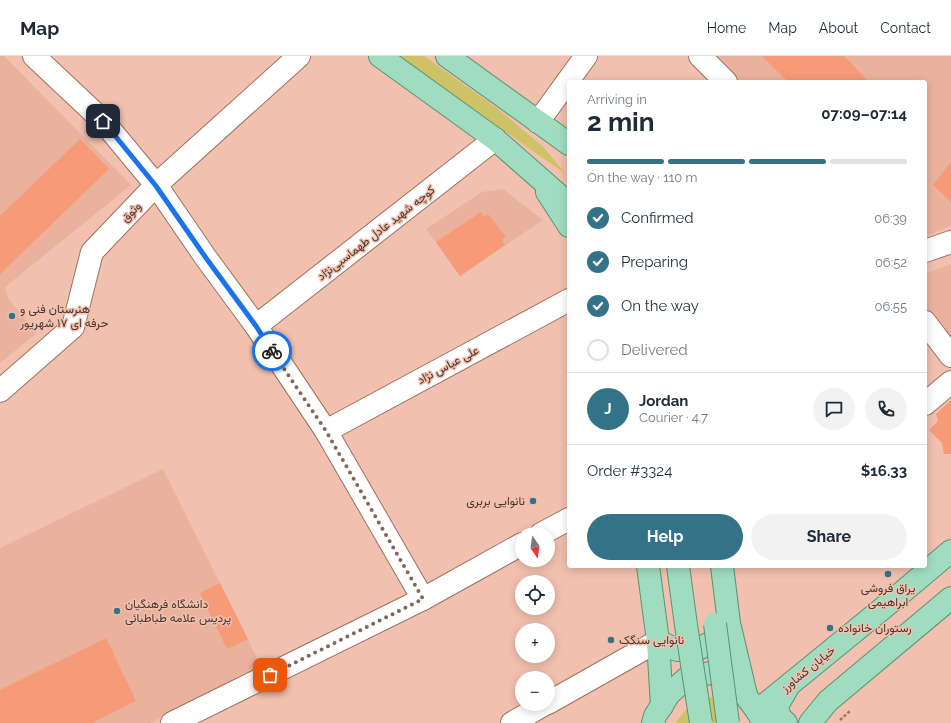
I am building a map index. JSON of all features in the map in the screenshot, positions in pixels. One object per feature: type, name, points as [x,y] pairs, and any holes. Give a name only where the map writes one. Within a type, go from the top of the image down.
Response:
[{"type":"main road","points":[[380,56],[495,139],[567,202]]},
{"type":"main road","points":[[448,56],[567,143]]},
{"type":"main road","points":[[537,175],[567,223]]},
{"type":"main road","name":"خیابان کشاورز","points":[[756,710],[788,686],[951,551]]},
{"type":"main road","points":[[648,568],[658,641],[658,714]]},
{"type":"main road","points":[[678,568],[701,723]]},
{"type":"main road","points":[[721,568],[722,624],[728,723]]},
{"type":"main road","points":[[810,723],[828,701],[951,598]]},
{"type":"main road","points":[[658,641],[677,650],[698,649],[716,640],[722,624]]},
{"type":"main road","points":[[722,624],[756,710]]},
{"type":"main road","points":[[658,714],[669,694],[687,678],[710,673],[726,675],[740,688],[756,710]]},
{"type":"main road","points":[[786,723],[779,716],[777,706],[788,686]]},
{"type":"street","name":"وثوق","points":[[0,391],[73,327],[92,252],[156,186],[299,56]]},
{"type":"street","points":[[569,80],[586,56]]},
{"type":"street","points":[[700,56],[724,80]]},
{"type":"street","points":[[40,58],[103,121],[156,186],[256,326],[326,431],[423,599]]},
{"type":"street","points":[[538,122],[567,82]]},
{"type":"street","name":"کوچه شهید عادل طهماسبی‌نژاد","points":[[256,326],[495,139]]},
{"type":"street","points":[[927,250],[951,242]]},
{"type":"street","name":"علی عباس نژاد","points":[[326,431],[567,301]]},
{"type":"street","points":[[927,325],[951,356]]},
{"type":"street","points":[[927,402],[951,382]]},
{"type":"street","points":[[554,527],[567,520]]},
{"type":"street","points":[[172,723],[423,599],[515,548]]},
{"type":"street","points":[[555,698],[658,641]]},
{"type":"street","points":[[512,723],[533,711]]},
{"type":"shaded area","points":[[0,56],[4,56],[131,185],[5,287],[9,300],[37,333],[0,363]]},
{"type":"shaded area","points":[[400,56],[424,56],[498,109],[542,146],[566,174],[530,149]]},
{"type":"shaded area","points":[[713,56],[951,56],[951,226],[927,235],[927,80],[736,80]]},
{"type":"shaded area","points":[[503,189],[543,220],[460,276],[426,229],[482,192]]},
{"type":"shaded area","points":[[951,264],[951,340],[927,311],[927,273]]},
{"type":"shaded area","name":"دانشگاه فرهنگیان پردیس علامه طباطبائی","points":[[163,469],[260,664],[150,723],[0,723],[0,548]]},
{"type":"shaded area","points":[[703,697],[715,697],[739,723],[675,723],[693,701]]},
{"type":"building","points":[[762,56],[844,56],[867,80],[786,80]]},
{"type":"building","points":[[80,139],[109,169],[0,274],[0,216]]},
{"type":"building","points":[[951,162],[951,202],[933,185]]},
{"type":"building","points":[[481,212],[484,217],[488,214],[506,237],[502,240],[505,245],[460,276],[436,242]]},
{"type":"building","points":[[951,400],[951,454],[944,454],[942,443],[929,430],[938,421],[936,414]]},
{"type":"building","points":[[220,583],[248,639],[227,649],[200,593]]},
{"type":"building","points":[[106,638],[136,701],[92,723],[0,723],[0,690]]},
{"type":"way so far","points":[[270,675],[423,599],[326,431],[272,351]]},
{"type":"place","name":"هنرستان فنی و حرفه ای ۱۷ شهریور","points":[[12,316]]},
{"type":"place","name":"نانوایی بربری","points":[[533,501]]},
{"type":"place","name":"یراق فروشی ابراهیمی","points":[[888,574]]},
{"type":"place","name":"دانشگاه فرهنگیان پردیس علامه طباطبائی","points":[[117,611]]},
{"type":"place","name":"رستوران خانواده","points":[[830,628]]},
{"type":"place","name":"نانوایی سنگک","points":[[611,640]]},
{"type":"route","points":[[103,121],[156,186],[256,326],[272,351]]}]
